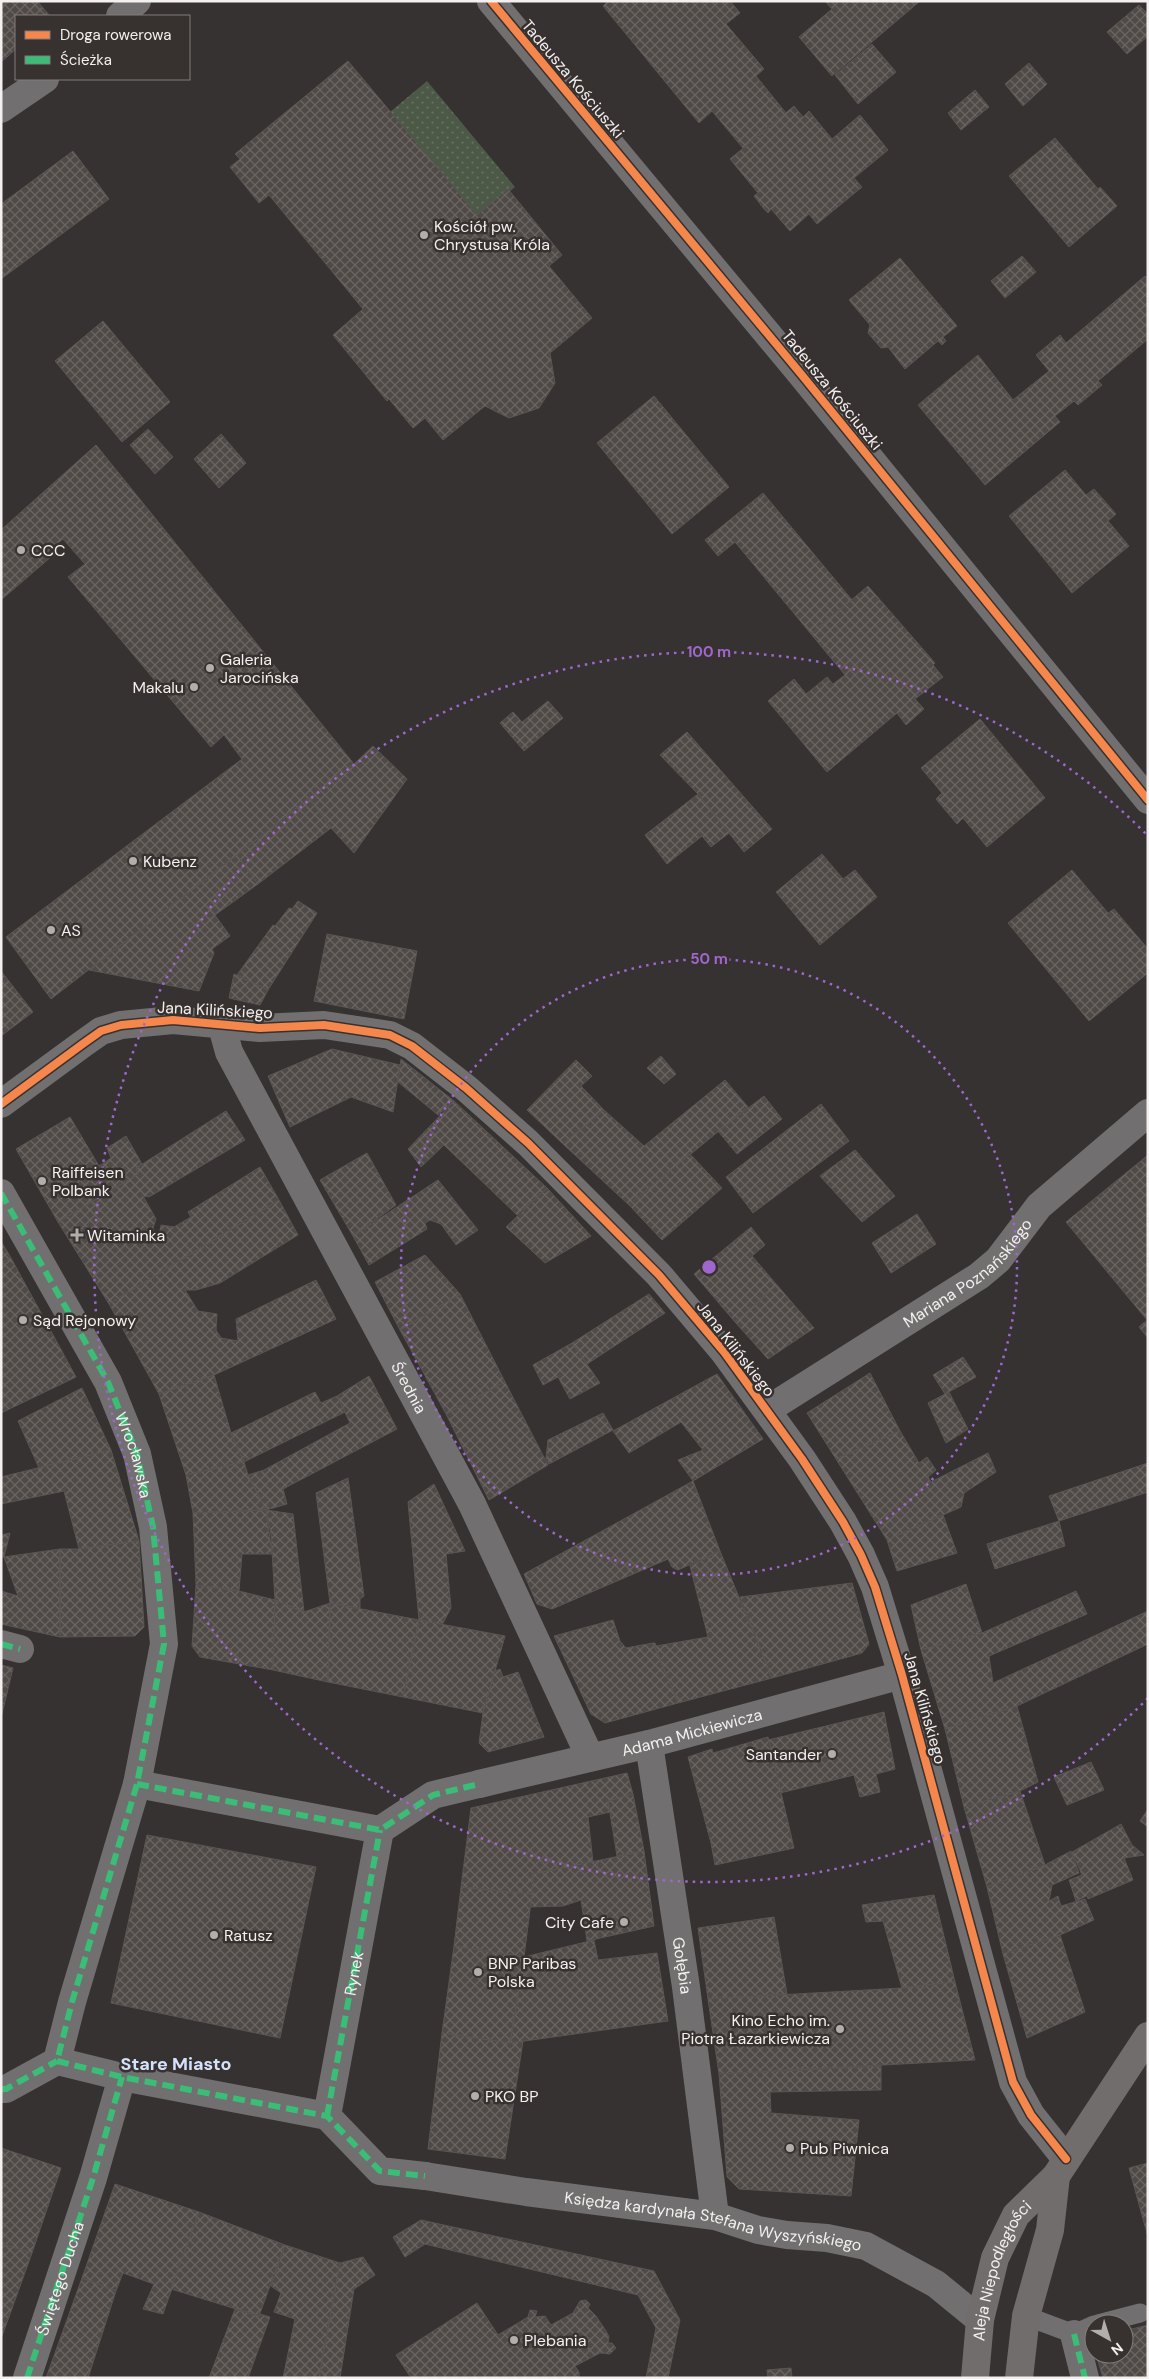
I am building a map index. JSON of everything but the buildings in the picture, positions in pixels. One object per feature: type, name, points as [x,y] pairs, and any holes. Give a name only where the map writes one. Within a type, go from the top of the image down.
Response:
[{"type":"main road","name":"Aleja Niepodległości","points":[[975,2378],[980,2320],[995,2258],[1016,2215],[1061,2168],[1148,2036]]},
{"type":"main road","name":"Aleja Niepodległości","points":[[1019,2378],[1026,2316],[1050,2230],[1061,2168]]},
{"type":"street","points":[[121,15],[137,1]]},
{"type":"street","name":"Tadeusza Kościuszki","points":[[491,1],[795,366],[1148,800]]},
{"type":"street","points":[[1,109],[44,80]]},
{"type":"street","name":"Jana Kilińskiego","points":[[1,1104],[101,1031],[121,1025],[146,1021],[173,1020],[260,1028],[324,1024],[390,1035],[412,1046],[466,1088],[528,1143],[626,1240],[659,1275],[724,1352],[767,1410],[843,1522],[861,1555],[875,1587],[902,1675],[1014,2082],[1061,2168]]},
{"type":"street","name":"Średnia","points":[[221,1023],[229,1052],[472,1504],[590,1757]]},
{"type":"street","name":"Mariana Poznańskiego","points":[[767,1410],[979,1276],[998,1260],[1040,1206],[1066,1181],[1148,1113]]},
{"type":"street","name":"Wrocławska","points":[[1,1193],[108,1382],[138,1454],[153,1527],[164,1644],[146,1746],[137,1784]]},
{"type":"street","name":"Adama Mickiewicza","points":[[380,1830],[433,1795],[649,1744],[902,1675]]},
{"type":"street","name":"Gołębia","points":[[649,1744],[686,1987],[715,2216]]},
{"type":"street","points":[[58,2061],[72,2002],[137,1784],[380,1830]]},
{"type":"street","name":"Rynek","points":[[327,2116],[380,1830]]},
{"type":"street","points":[[1,2089],[6,2089],[58,2061],[122,2077],[327,2116]]},
{"type":"street","name":"Świętego Ducha","points":[[27,2378],[93,2178],[122,2077]]},
{"type":"street","name":"Księdza kardynała Stefana Wyszyńskiego","points":[[327,2116],[380,2171],[715,2216],[758,2230],[787,2235],[827,2238],[866,2246],[936,2284],[980,2320]]},
{"type":"street","points":[[1086,2378],[1087,2364]]},
{"type":"lane","points":[[1134,2315],[1140,2313]]},
{"type":"lane","points":[[1026,2316],[1084,2327]]},
{"type":"green space","points":[[427,81],[515,187],[479,218],[390,112]]},
{"type":"marked path","points":[[1,1193],[108,1382],[137,1454],[153,1527],[164,1644],[137,1784],[72,2002],[57,2061],[122,2077],[327,2116],[380,2171],[425,2176]]},
{"type":"marked path","points":[[1,1644],[20,1649]]},
{"type":"marked path","points":[[137,1784],[380,1830],[433,1795],[479,1784]]},
{"type":"marked path","points":[[327,2116],[380,1830]]},
{"type":"marked path","points":[[1,2089],[6,2089],[57,2061]]},
{"type":"marked path","points":[[27,2378],[93,2178],[122,2077]]},
{"type":"marked path","points":[[1074,2334],[1085,2378]]},
{"type":"cycle path","points":[[491,1],[801,374],[1148,800]]},
{"type":"cycle path","points":[[1,1104],[101,1031],[121,1025],[173,1020],[260,1028],[324,1025],[390,1035],[412,1046],[466,1088],[528,1143],[659,1275],[724,1352],[802,1459],[843,1522],[861,1555],[875,1587],[902,1675],[1013,2082],[1031,2115],[1066,2159]]},
{"type":"place","name":"Kościół pw. Chrystusa Króla","points":[[424,235]]},
{"type":"place","name":"CCC","points":[[21,550]]},
{"type":"place","name":"Galeria Jarocińska","points":[[210,668]]},
{"type":"place","name":"Makalu","points":[[194,687]]},
{"type":"place","name":"Kubenz","points":[[133,861]]},
{"type":"place","name":"AS","points":[[51,930]]},
{"type":"place","name":"Raiffeisen Polbank","points":[[42,1181]]},
{"type":"place","name":"Witaminka","points":[[77,1235]]},
{"type":"place","name":"Sąd Rejonowy","points":[[23,1320]]},
{"type":"place","name":"Santander","points":[[832,1754]]},
{"type":"place","name":"City Cafe","points":[[624,1922]]},
{"type":"place","name":"Ratusz","points":[[214,1935]]},
{"type":"place","name":"BNP Paribas Polska","points":[[478,1972]]},
{"type":"place","name":"Kino Echo im. Piotra Łazarkiewicza","points":[[840,2029]]},
{"type":"place","name":"PKO BP","points":[[475,2096]]},
{"type":"place","name":"Pub Piwnica","points":[[790,2148]]},
{"type":"place","name":"Plebania","points":[[514,2340]]},
{"type":"district","name":"Stare Miasto","points":[[176,2064]]}]
